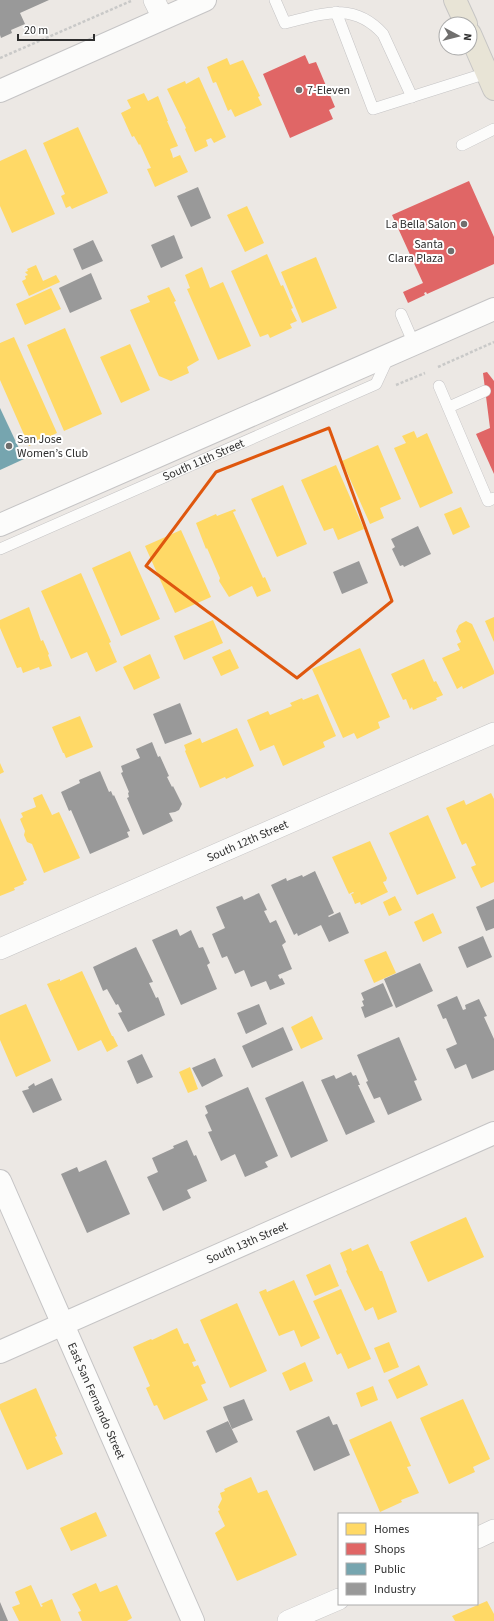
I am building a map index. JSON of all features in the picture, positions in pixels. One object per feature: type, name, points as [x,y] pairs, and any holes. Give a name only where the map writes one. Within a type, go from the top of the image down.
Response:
[{"type":"main road","points":[[455,0],[462,16]]},
{"type":"main road","points":[[478,53],[490,81]]},
{"type":"street","points":[[0,91],[158,9],[205,0]]},
{"type":"street","name":"South 11th Street","points":[[0,525],[494,309]]},
{"type":"street","name":"South 12th Street","points":[[0,949],[494,733]]},
{"type":"street","name":"South 13th Street","points":[[0,1352],[494,1133]]},
{"type":"street","name":"East San Fernando Street","points":[[0,1181],[193,1621]]},
{"type":"street","points":[[478,1538],[494,1530]]},
{"type":"street","points":[[288,1621],[338,1599]]},
{"type":"lane","points":[[275,0],[285,23],[317,14],[341,11],[361,17],[380,30],[412,97]]},
{"type":"lane","points":[[336,12],[373,109],[412,97],[490,81]]},
{"type":"lane","points":[[462,145],[494,129]]},
{"type":"lane","points":[[402,314],[414,344]]},
{"type":"lane","name":"South 11th Street","points":[[0,548],[376,384],[391,354]]},
{"type":"lane","points":[[439,386],[488,501],[494,498]]},
{"type":"lane","points":[[449,407],[485,391]]},
{"type":"path","points":[[0,58],[133,0]]},
{"type":"highlighted area","points":[[329,428],[392,601],[297,678],[146,566],[216,472]]},
{"type":"building: Homes","points":[[227,58],[230,65],[243,60],[260,96],[258,97],[262,105],[235,117],[231,109],[228,111],[216,82],[213,83],[207,67]]},
{"type":"building: Homes","points":[[199,77],[226,137],[214,143],[211,138],[206,140],[208,146],[195,152],[185,129],[186,128],[167,89],[185,81],[186,84]]},
{"type":"building: Homes","points":[[144,93],[148,101],[158,96],[178,146],[170,149],[173,158],[180,155],[188,172],[155,187],[147,169],[151,168],[140,144],[139,145],[134,136],[132,137],[121,113],[131,108],[127,100]]},
{"type":"building: Homes","points":[[78,127],[108,193],[72,209],[70,206],[66,208],[61,196],[65,194],[43,143]]},
{"type":"building: Homes","points":[[26,149],[55,214],[12,233],[0,206],[0,161]]},
{"type":"building: Homes","points":[[247,206],[264,243],[245,252],[227,215]]},
{"type":"building: Homes","points":[[267,254],[281,286],[283,285],[293,308],[291,309],[297,321],[290,324],[292,328],[270,338],[268,334],[260,337],[231,271]]},
{"type":"building: Homes","points":[[316,257],[337,308],[302,323],[281,272]]},
{"type":"building: Homes","points":[[36,265],[43,281],[56,275],[60,282],[29,296],[22,281],[26,279],[25,276],[28,275],[25,272],[28,271],[27,269]]},
{"type":"building: Homes","points":[[202,267],[210,288],[223,282],[251,346],[218,360],[187,289],[190,288],[185,275]]},
{"type":"building: Homes","points":[[169,287],[199,360],[187,367],[189,373],[171,381],[159,376],[130,310],[150,302],[147,296]]},
{"type":"building: Homes","points":[[51,288],[61,309],[25,325],[16,304]]},
{"type":"building: Homes","points":[[65,328],[102,414],[64,431],[27,345]]},
{"type":"building: Homes","points":[[14,337],[57,433],[29,446],[0,380],[0,343]]},
{"type":"building: Homes","points":[[130,344],[150,390],[121,403],[100,357]]},
{"type":"building: Homes","points":[[414,431],[417,438],[427,433],[453,493],[420,508],[394,448],[406,443],[402,436]]},
{"type":"building: Homes","points":[[378,445],[401,499],[380,508],[384,518],[370,524],[342,461]]},
{"type":"building: Homes","points":[[336,465],[364,529],[338,540],[333,528],[324,531],[301,480]]},
{"type":"building: Homes","points":[[283,485],[307,544],[277,557],[251,499]]},
{"type":"building: Homes","points":[[461,507],[470,527],[453,535],[444,514]]},
{"type":"building: Homes","points":[[235,509],[236,511],[233,512],[263,578],[265,577],[271,591],[257,597],[252,586],[229,597],[219,581],[220,578],[207,548],[206,549],[196,523],[216,514],[217,516]]},
{"type":"building: Homes","points":[[181,530],[211,597],[175,613],[145,546]]},
{"type":"building: Homes","points":[[130,551],[160,619],[121,636],[92,568]]},
{"type":"building: Homes","points":[[81,573],[111,642],[109,643],[117,662],[96,672],[87,652],[71,659],[41,591]]},
{"type":"building: Homes","points":[[29,607],[41,641],[43,640],[49,654],[48,655],[52,666],[40,670],[39,667],[23,673],[21,667],[17,668],[0,628],[0,620]]},
{"type":"building: Homes","points":[[494,617],[494,642],[485,621]]},
{"type":"building: Homes","points":[[213,620],[223,643],[184,660],[174,636]]},
{"type":"building: Homes","points":[[466,621],[472,624],[494,671],[494,674],[463,689],[462,686],[457,689],[442,658],[460,650],[457,644],[461,642],[456,631],[459,625]]},
{"type":"building: Homes","points":[[360,648],[390,717],[378,722],[380,728],[357,739],[354,733],[343,738],[312,669]]},
{"type":"building: Homes","points":[[230,649],[239,668],[221,676],[212,657]]},
{"type":"building: Homes","points":[[150,654],[160,678],[134,690],[123,667]]},
{"type":"building: Homes","points":[[424,659],[434,682],[436,681],[443,695],[436,698],[437,700],[413,710],[412,707],[410,709],[406,699],[403,700],[391,674]]},
{"type":"building: Homes","points":[[318,694],[336,736],[323,742],[325,747],[283,766],[274,745],[260,751],[247,720],[268,711],[270,715],[292,706],[290,703]]},
{"type":"building: Homes","points":[[80,716],[93,747],[66,758],[52,727]]},
{"type":"building: Homes","points":[[237,728],[254,766],[226,779],[225,777],[200,788],[184,745],[200,738],[202,743]]},
{"type":"building: Homes","points":[[0,763],[4,772],[0,774]]},
{"type":"building: Homes","points":[[491,793],[494,799],[494,882],[481,888],[471,867],[476,865],[466,843],[462,845],[446,808],[464,800],[466,805]]},
{"type":"building: Homes","points":[[42,794],[52,815],[59,812],[80,858],[44,873],[32,844],[27,842],[24,835],[25,831],[20,819],[23,817],[21,813],[36,807],[33,798]]},
{"type":"building: Homes","points":[[428,815],[456,878],[417,895],[389,833]]},
{"type":"building: Homes","points":[[0,818],[27,880],[23,882],[24,884],[14,888],[15,890],[0,896]]},
{"type":"building: Homes","points":[[370,841],[387,878],[386,881],[383,882],[388,892],[361,905],[360,902],[355,904],[351,894],[354,893],[349,894],[332,857]]},
{"type":"building: Homes","points":[[395,896],[402,910],[389,916],[383,902]]},
{"type":"building: Homes","points":[[433,913],[442,933],[423,942],[414,922]]},
{"type":"building: Homes","points":[[386,951],[396,973],[374,983],[364,960]]},
{"type":"building: Homes","points":[[82,971],[118,1046],[107,1052],[101,1040],[78,1051],[47,984],[60,979],[60,981]]},
{"type":"building: Homes","points":[[26,1004],[51,1061],[16,1077],[0,1040],[0,1015]]},
{"type":"building: Homes","points":[[312,1016],[323,1039],[301,1049],[291,1027]]},
{"type":"building: Homes","points":[[190,1067],[198,1089],[188,1093],[179,1072]]},
{"type":"building: Homes","points":[[466,1217],[484,1257],[428,1282],[410,1242]]},
{"type":"building: Homes","points":[[368,1244],[380,1271],[382,1271],[397,1312],[378,1320],[373,1307],[365,1311],[346,1271],[347,1270],[340,1253],[351,1248],[352,1251]]},
{"type":"building: Homes","points":[[330,1264],[339,1286],[315,1296],[306,1275]]},
{"type":"building: Homes","points":[[294,1280],[320,1338],[301,1347],[294,1330],[279,1336],[259,1292],[266,1289],[267,1292]]},
{"type":"building: Homes","points":[[341,1289],[371,1359],[348,1369],[341,1353],[337,1355],[313,1301]]},
{"type":"building: Homes","points":[[237,1303],[267,1371],[230,1388],[200,1320]]},
{"type":"building: Homes","points":[[177,1328],[184,1344],[188,1343],[196,1361],[192,1362],[194,1367],[198,1365],[206,1383],[201,1385],[208,1400],[164,1420],[157,1405],[154,1406],[146,1388],[150,1386],[133,1347]]},
{"type":"building: Homes","points":[[389,1342],[399,1367],[384,1373],[374,1348]]},
{"type":"building: Homes","points":[[305,1362],[313,1381],[290,1391],[282,1373]]},
{"type":"building: Homes","points":[[419,1365],[428,1385],[397,1399],[388,1380]]},
{"type":"building: Homes","points":[[373,1386],[378,1400],[361,1407],[356,1393]]},
{"type":"building: Homes","points":[[36,1388],[57,1436],[55,1437],[63,1454],[27,1470],[0,1409],[0,1404]]},
{"type":"building: Homes","points":[[463,1399],[490,1459],[473,1467],[475,1472],[449,1484],[420,1418]]},
{"type":"building: Homes","points":[[391,1421],[411,1466],[407,1467],[419,1493],[401,1500],[402,1502],[380,1512],[349,1440]]},
{"type":"building: Homes","points":[[251,1477],[258,1493],[267,1490],[297,1555],[237,1581],[215,1533],[225,1526],[218,1511],[220,1510],[218,1507],[222,1499],[220,1493],[225,1491],[224,1489]]},
{"type":"building: Homes","points":[[96,1512],[107,1536],[71,1551],[60,1528]]},
{"type":"building: Homes","points":[[96,1583],[100,1592],[117,1585],[132,1618],[127,1621],[82,1621],[78,1612],[81,1611],[72,1594]]},
{"type":"building: Homes","points":[[31,1585],[41,1607],[43,1606],[41,1604],[52,1599],[61,1621],[19,1621],[12,1607],[20,1604],[15,1592]]},
{"type":"building: Homes","points":[[487,1601],[494,1614],[494,1621],[455,1621],[452,1616],[478,1605]]},
{"type":"building: Shops","name":"7-Eleven","points":[[305,55],[309,64],[316,62],[335,107],[329,110],[333,119],[290,138],[263,74]]},
{"type":"building: Shops","name":"Santa Clara Plaza","points":[[469,181],[494,237],[494,264],[427,294],[426,292],[424,293],[425,295],[408,303],[403,292],[423,283],[392,215]]},
{"type":"building: Shops","points":[[487,372],[494,381],[494,474],[476,434],[490,428],[483,373]]},
{"type":"building: Public","name":"San Jose Women’s Club","points":[[0,408],[24,459],[0,470]]},
{"type":"building: Industry","points":[[0,0],[49,0],[20,13],[25,24],[11,30],[12,33],[1,38]]},
{"type":"building: Industry","points":[[198,187],[211,218],[191,227],[177,196]]},
{"type":"building: Industry","points":[[174,235],[183,258],[161,268],[151,245]]},
{"type":"building: Industry","points":[[93,240],[103,261],[82,270],[73,249]]},
{"type":"building: Industry","points":[[91,273],[102,299],[70,313],[59,288]]},
{"type":"building: Industry","points":[[418,526],[431,554],[404,567],[403,565],[400,566],[392,549],[395,547],[391,539]]},
{"type":"building: Industry","points":[[359,561],[368,583],[342,594],[333,572]]},
{"type":"building: Industry","points":[[180,703],[192,734],[165,744],[153,714]]},
{"type":"building: Industry","points":[[152,742],[158,757],[160,756],[169,776],[167,777],[182,804],[179,810],[169,813],[173,821],[143,835],[127,798],[129,797],[129,792],[121,773],[123,772],[121,766],[140,758],[136,749]]},
{"type":"building: Industry","points":[[100,771],[109,792],[111,791],[113,796],[114,795],[130,831],[127,832],[129,837],[90,854],[71,810],[69,811],[61,792],[80,783],[79,780]]},
{"type":"building: Industry","points":[[315,871],[334,913],[328,916],[329,917],[340,912],[349,933],[329,942],[321,925],[298,936],[297,933],[294,935],[271,885],[286,878],[287,881],[302,875],[303,877]]},
{"type":"building: Industry","points":[[259,893],[267,910],[264,911],[270,923],[276,920],[286,942],[282,945],[292,969],[278,975],[280,979],[282,978],[285,984],[270,990],[266,981],[251,987],[244,970],[235,974],[227,956],[222,958],[212,934],[225,928],[216,907],[242,896],[244,900]]},
{"type":"building: Industry","points":[[494,899],[494,928],[486,931],[476,907]]},
{"type":"building: Industry","points":[[177,929],[180,936],[191,930],[199,948],[203,947],[210,963],[207,965],[217,989],[181,1005],[152,940]]},
{"type":"building: Industry","points":[[483,936],[492,957],[467,968],[458,947]]},
{"type":"building: Industry","points":[[136,947],[153,982],[149,983],[156,998],[158,997],[165,1015],[128,1032],[118,1013],[122,1012],[118,1004],[116,1005],[107,989],[103,991],[93,967]]},
{"type":"building: Industry","points":[[420,963],[433,991],[396,1008],[384,979]]},
{"type":"building: Industry","points":[[383,983],[393,1006],[365,1018],[361,1007],[364,1006],[362,1001],[364,1000],[361,993]]},
{"type":"building: Industry","points":[[457,996],[463,1010],[466,1009],[465,1005],[479,999],[487,1016],[484,1017],[494,1039],[494,1070],[472,1079],[466,1064],[455,1069],[446,1049],[457,1044],[446,1018],[443,1019],[437,1005]]},
{"type":"building: Industry","points":[[259,1004],[267,1024],[246,1034],[237,1013]]},
{"type":"building: Industry","points":[[283,1027],[293,1050],[252,1068],[242,1046]]},
{"type":"building: Industry","points":[[399,1037],[417,1080],[414,1081],[422,1100],[388,1115],[380,1097],[374,1099],[366,1082],[368,1081],[357,1055]]},
{"type":"building: Industry","points":[[142,1054],[153,1077],[137,1084],[127,1061]]},
{"type":"building: Industry","points":[[215,1058],[223,1076],[202,1087],[192,1068]]},
{"type":"building: Industry","points":[[351,1072],[353,1076],[356,1075],[360,1085],[358,1085],[375,1122],[346,1135],[321,1080],[334,1075],[336,1079]]},
{"type":"building: Industry","points":[[52,1078],[62,1100],[33,1113],[22,1091],[29,1089],[28,1087],[34,1083],[35,1086]]},
{"type":"building: Industry","points":[[303,1081],[328,1141],[291,1158],[265,1098]]},
{"type":"building: Industry","points":[[248,1087],[278,1156],[265,1162],[268,1167],[245,1177],[235,1154],[221,1161],[208,1132],[212,1131],[205,1115],[208,1113],[205,1106]]},
{"type":"building: Industry","points":[[187,1140],[194,1156],[196,1155],[207,1181],[187,1190],[191,1198],[163,1211],[147,1177],[158,1172],[152,1158]]},
{"type":"building: Industry","points":[[106,1160],[130,1214],[87,1233],[61,1174],[77,1167],[79,1172]]},
{"type":"building: Industry","points":[[244,1399],[253,1420],[232,1429],[223,1407]]},
{"type":"building: Industry","points":[[329,1416],[333,1425],[337,1424],[350,1455],[314,1471],[296,1431]]},
{"type":"building: Industry","points":[[228,1421],[238,1442],[216,1453],[206,1431]]},
{"type":"building: Industry","points":[[0,1602],[8,1621],[0,1621]]},
{"type":"place","name":"7-Eleven","points":[[299,90]]},
{"type":"place","name":"La Bella Salon","points":[[464,224]]},
{"type":"place","name":"Santa Clara Plaza","points":[[451,251]]},
{"type":"place","name":"San Jose Women’s Club","points":[[9,446]]}]
